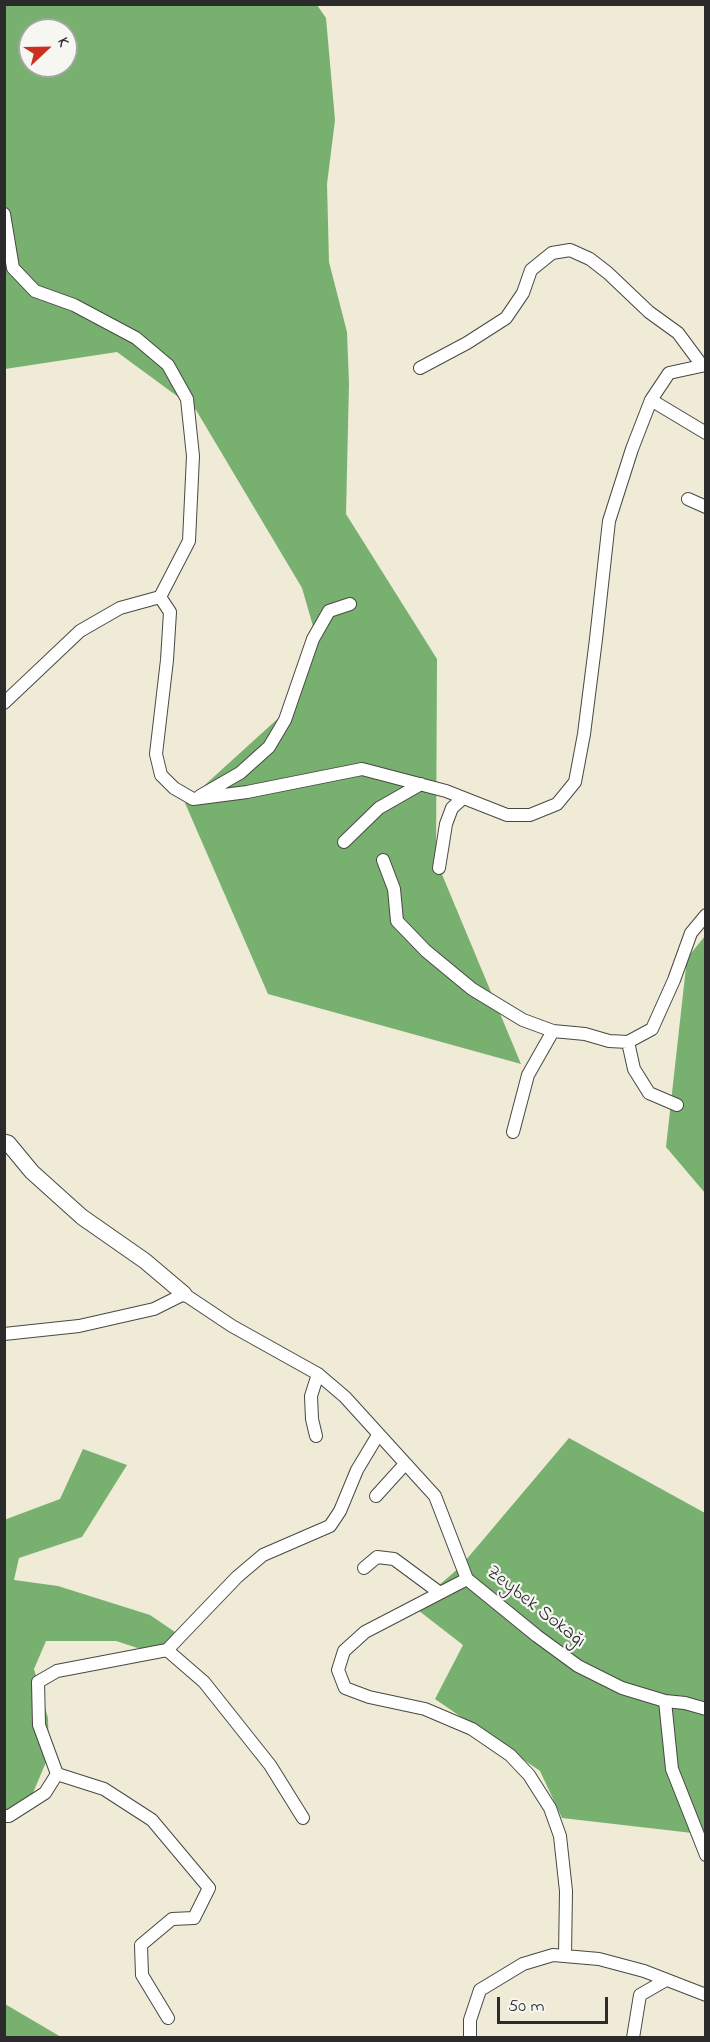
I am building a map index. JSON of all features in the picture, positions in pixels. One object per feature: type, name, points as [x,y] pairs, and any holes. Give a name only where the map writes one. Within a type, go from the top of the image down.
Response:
[{"type":"street","points":[[4,214],[12,268],[35,291],[74,305],[136,338],[168,365],[187,399],[193,456],[189,541],[160,597],[120,608],[80,630],[4,703]]},
{"type":"street","points":[[160,597],[171,612],[156,754],[161,775],[174,788],[193,799],[247,792],[362,769],[421,784],[507,815],[530,815],[557,804],[575,783],[588,702],[609,521],[632,449],[651,400],[669,373],[703,365],[678,333],[649,312],[590,259],[570,250],[552,253],[531,270],[523,293],[506,318],[467,343],[420,368]]},
{"type":"street","points":[[651,400],[705,433]]},
{"type":"street","points":[[688,499],[705,507]]},
{"type":"street","points":[[193,799],[240,773],[269,747],[285,720],[313,639],[329,611],[350,604]]},
{"type":"street","points":[[344,843],[379,808],[421,784]]},
{"type":"street","points":[[439,868],[446,824],[452,808],[463,798]]},
{"type":"street","points":[[383,860],[394,889],[397,921],[426,951],[472,989],[523,1020],[553,1031],[585,1034],[609,1041],[628,1042],[652,1029],[674,980],[691,933],[705,915]]},
{"type":"street","points":[[513,1132],[528,1075],[553,1031]]},
{"type":"street","points":[[628,1042],[634,1069],[649,1093],[678,1105]]},
{"type":"street","points":[[4,1334],[80,1326],[154,1310],[184,1294],[145,1261],[82,1217],[33,1172],[6,1140]]},
{"type":"street","name":"Zeybek Sokağı","points":[[184,1294],[232,1326],[318,1374],[345,1397],[435,1496],[467,1580],[578,1666],[622,1688],[665,1701],[685,1703],[705,1709]]},
{"type":"street","points":[[316,1436],[312,1419],[311,1396],[318,1374]]},
{"type":"street","points":[[57,1774],[39,1725],[38,1682],[57,1671],[167,1650],[237,1577],[264,1555],[330,1526],[340,1511],[357,1470],[378,1435]]},
{"type":"street","points":[[376,1496],[405,1464]]},
{"type":"street","points":[[364,1568],[377,1557],[394,1558],[440,1593]]},
{"type":"street","points":[[467,1580],[365,1632],[344,1651],[338,1670],[345,1688],[387,1701],[425,1709],[472,1729],[510,1755],[529,1774],[550,1808],[560,1836],[566,1892],[565,1956]]},
{"type":"street","points":[[167,1650],[204,1682],[270,1765],[303,1818]]},
{"type":"street","points":[[665,1701],[672,1769],[705,1855]]},
{"type":"street","points":[[4,1816],[9,1816],[45,1792],[57,1774]]},
{"type":"street","points":[[57,1774],[104,1789],[152,1820],[208,1888],[194,1918],[172,1919],[141,1945],[142,1975],[168,2018]]},
{"type":"street","points":[[470,2037],[470,2020],[480,1990],[523,1964],[553,1955],[599,1959],[644,1971],[705,1995]]},
{"type":"street","points":[[633,2037],[640,1995],[666,1980]]},
{"type":"green space","points":[[5,5],[317,5],[326,18],[335,120],[327,184],[329,262],[347,332],[349,383],[346,514],[437,659],[436,860],[521,1064],[268,994],[185,803],[284,713],[315,633],[302,588],[196,410],[117,352],[5,369]]},
{"type":"green space","points":[[705,936],[705,1193],[666,1147],[687,958]]},
{"type":"green space","points":[[569,1438],[705,1513],[705,1853],[701,1834],[562,1818],[540,1771],[435,1699],[463,1645],[414,1607],[460,1567]]},
{"type":"green space","points":[[83,1449],[127,1465],[82,1537],[19,1558],[14,1580],[58,1586],[150,1615],[175,1632],[159,1655],[116,1641],[46,1641],[34,1669],[48,1718],[49,1755],[33,1793],[13,1819],[4,1820],[4,1520],[60,1499]]},
{"type":"green space","points":[[5,2004],[61,2037],[5,2037]]}]
